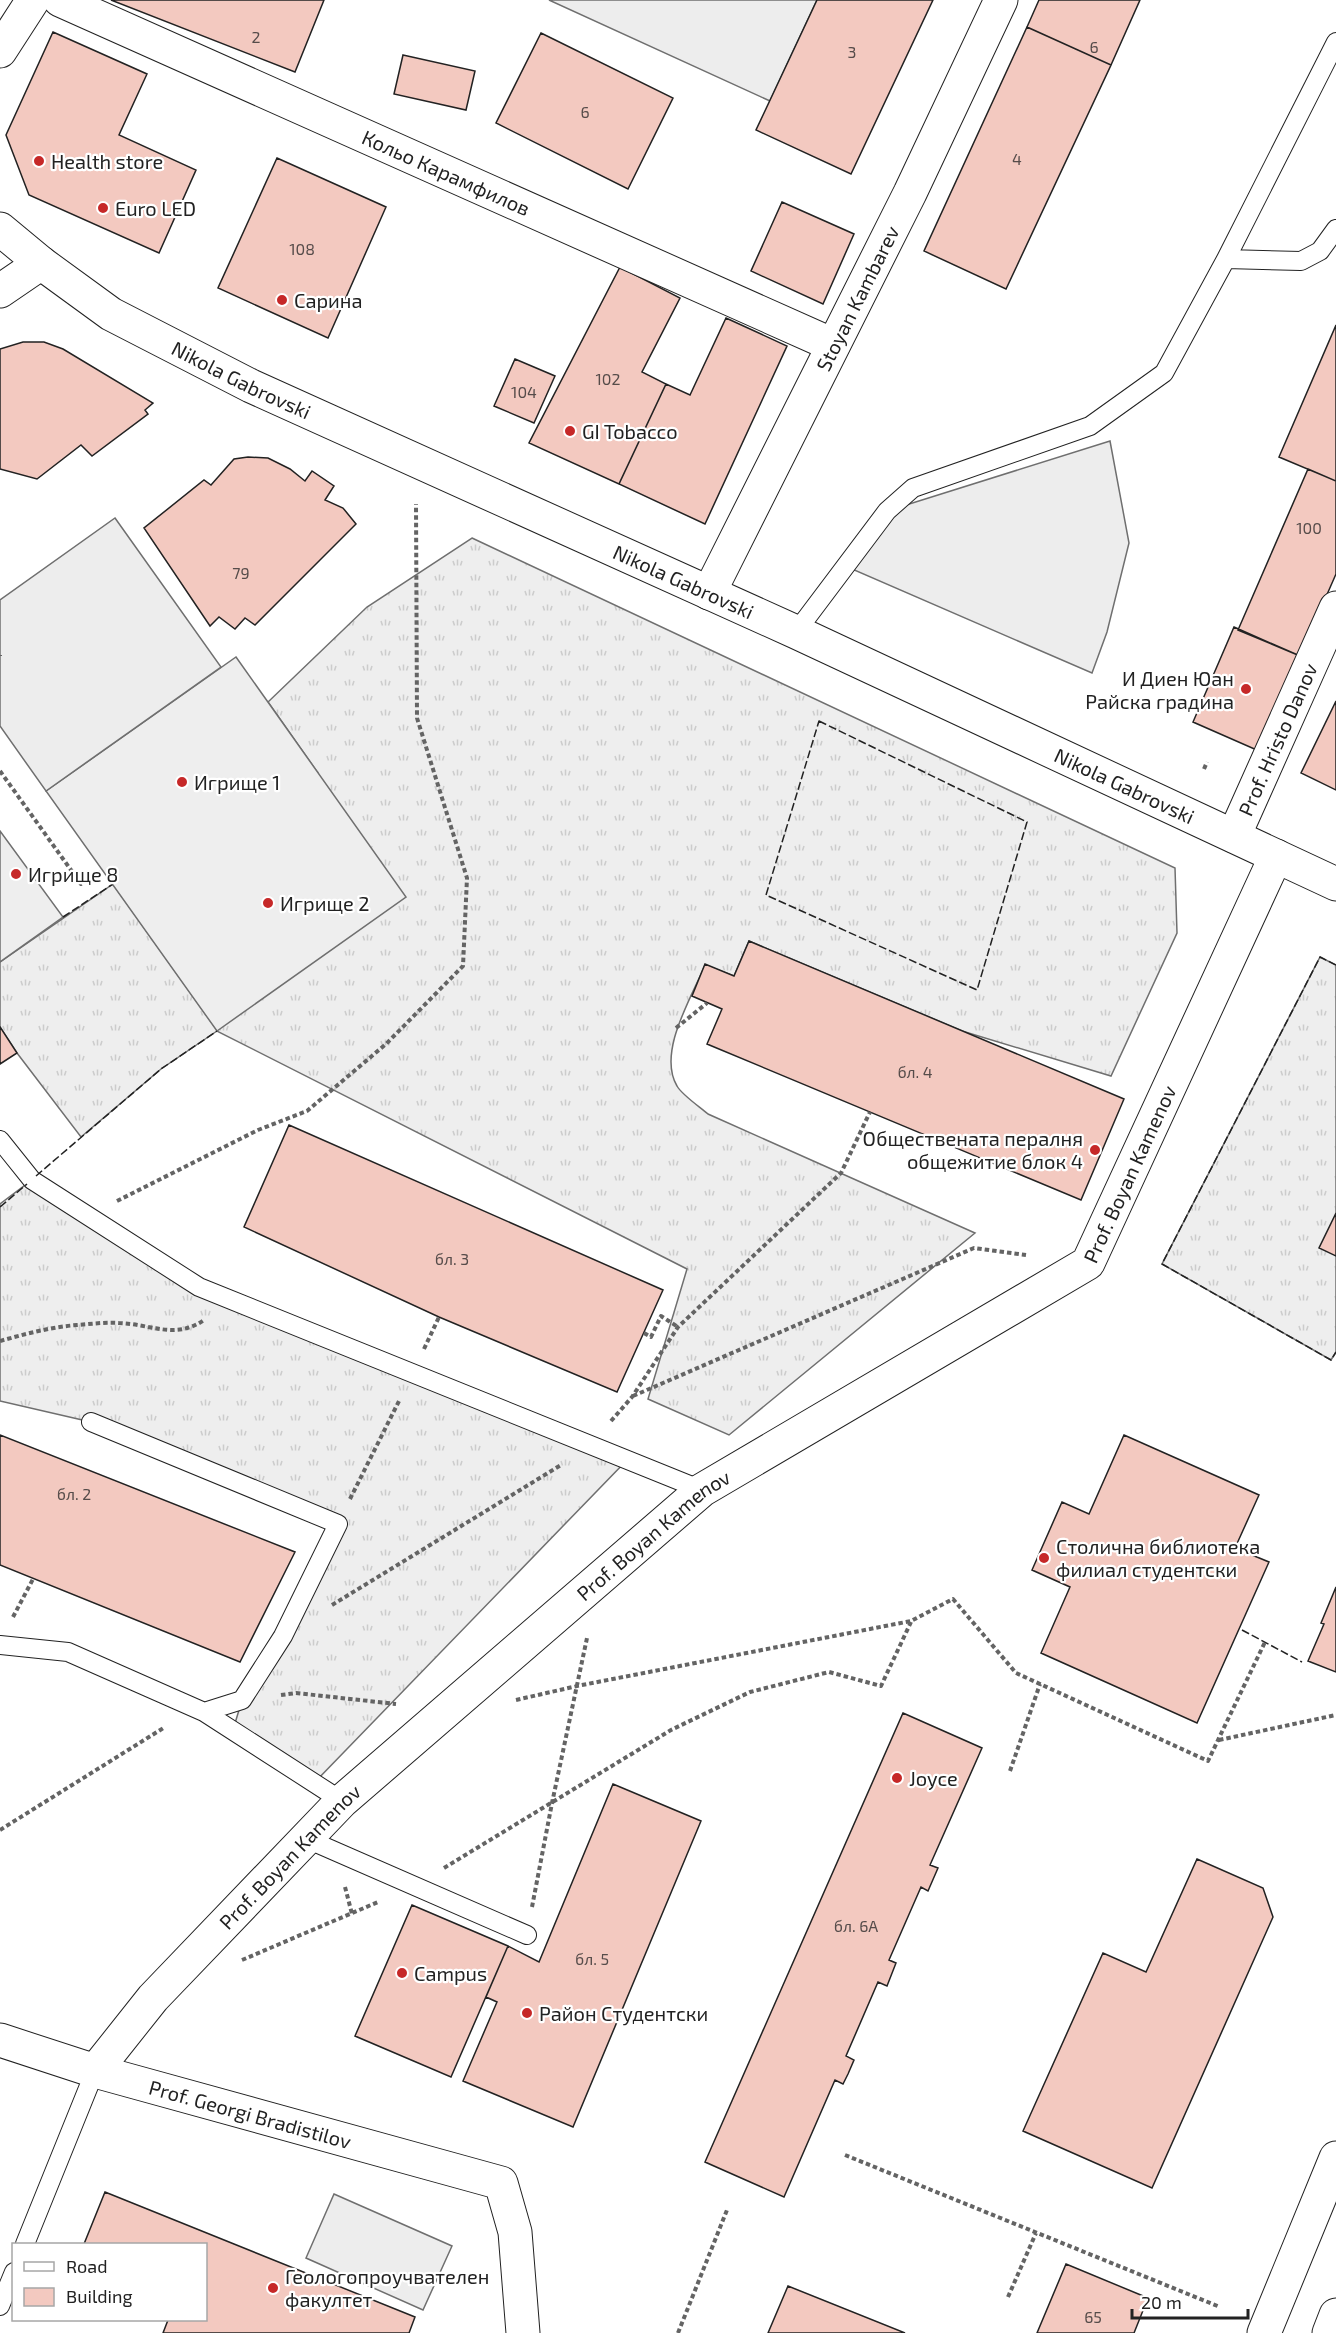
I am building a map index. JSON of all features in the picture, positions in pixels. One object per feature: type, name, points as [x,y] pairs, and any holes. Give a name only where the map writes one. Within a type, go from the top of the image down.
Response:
[{"type":"street","points":[[0,51],[33,0]]},
{"type":"street","name":"Кольо Карамфилов","points":[[60,0],[833,345]]},
{"type":"street","name":"Stoyan Kambarev","points":[[709,593],[910,193],[1001,0]]},
{"type":"street","name":"Nikola Gabrovski","points":[[0,229],[41,263],[111,314],[251,386],[709,593],[1336,884]]},
{"type":"street","points":[[0,291],[41,263]]},
{"type":"street","name":"Prof. Hristo Danov","points":[[1234,836],[1336,608]]},
{"type":"street","name":"Prof. Boyan Kamenov","points":[[95,2071],[153,1998],[342,1802],[445,1710],[702,1490],[1088,1263],[1276,856]]},
{"type":"street","name":"Prof. Georgi Bradistilov","points":[[0,2040],[95,2071],[501,2183],[516,2232],[523,2333]]},
{"type":"street","points":[[1264,2333],[1336,2158]]},
{"type":"street","points":[[1329,2333],[1336,2315]]},
{"type":"lane","points":[[796,633],[887,511],[913,488],[1090,426],[1164,373],[1226,259],[1336,42]]},
{"type":"lane","points":[[1226,259],[1301,261],[1320,251],[1336,229]]},
{"type":"lane","points":[[0,1140],[32,1180],[199,1287],[702,1490]]},
{"type":"lane","points":[[92,1422],[338,1524],[283,1636],[242,1700],[204,1712]]},
{"type":"lane","points":[[0,1645],[68,1652],[204,1712],[342,1802]]},
{"type":"lane","points":[[307,1839],[527,1935]]},
{"type":"lane","name":"Prof. Boyan Kamenov","points":[[25,2243],[95,2071]]},
{"type":"lane","points":[[0,2306],[12,2277]]},
{"type":"path","points":[[88,1215],[258,1130],[307,1111],[386,1044],[463,966],[466,878],[417,718],[416,504]]},
{"type":"path","points":[[1203,768],[1207,762]]},
{"type":"path","points":[[0,771],[81,884],[103,870]]},
{"type":"path","points":[[676,1028],[708,1003]]},
{"type":"path","points":[[283,1636],[592,1445],[632,1396],[678,1327],[841,1173],[870,1112]]},
{"type":"path","points":[[632,1396],[974,1248],[1030,1256]]},
{"type":"path","points":[[0,1341],[32,1332],[75,1325],[118,1323],[171,1331],[186,1330],[213,1315],[223,1298],[238,1303]]},
{"type":"path","points":[[644,1333],[651,1337],[661,1316],[678,1327]]},
{"type":"path","points":[[338,1524],[413,1373]]},
{"type":"path","points":[[11,1621],[33,1579]]},
{"type":"path","points":[[508,1702],[577,1686],[911,1621],[953,1599],[1016,1673],[1209,1761],[1265,1642]]},
{"type":"path","points":[[237,1962],[414,1886],[671,1730],[750,1692],[829,1672],[881,1686],[911,1621]]},
{"type":"path","points":[[527,1935],[588,1632]]},
{"type":"path","points":[[1010,1771],[1040,1684]]},
{"type":"path","points":[[242,1700],[296,1693],[445,1710]]},
{"type":"path","points":[[0,1830],[159,1729],[204,1712]]},
{"type":"path","points":[[1218,1741],[1336,1715]]},
{"type":"path","points":[[845,2156],[1220,2307]]},
{"type":"path","points":[[678,2333],[727,2210]]},
{"type":"path","points":[[1008,2297],[1036,2233]]},
{"type":"green space","points":[[472,538],[1175,868],[1177,933],[1111,1076],[962,1031],[749,941],[734,976],[705,965],[685,1008],[671,1057],[672,1072],[677,1086],[683,1093],[708,1114],[975,1233],[729,1435],[648,1399],[687,1269],[217,1031],[161,1069],[81,1137],[0,1027],[0,962],[113,884],[217,1030],[318,773],[268,702],[367,607]]},
{"type":"green space","points":[[236,657],[406,897],[217,1031],[46,791]]},
{"type":"green space","name":"Игрище 8","points":[[0,831],[63,917],[0,962]]},
{"type":"green space","points":[[1320,957],[1336,965],[1336,1352],[1331,1360],[1162,1264]]},
{"type":"green space","points":[[32,1180],[199,1287],[627,1460],[314,1783],[233,1730],[242,1700],[338,1524],[91,1422],[0,1401],[0,1204]]},
{"type":"shaded area","points":[[549,0],[817,0],[770,101]]},
{"type":"shaded area","points":[[1110,441],[1129,543],[1107,632],[1092,673],[845,566],[887,511]]},
{"type":"shaded area","points":[[115,518],[221,667],[46,791],[0,726],[0,600]]},
{"type":"shaded area","points":[[334,2194],[452,2246],[423,2310],[306,2258]]},
{"type":"building","points":[[111,0],[324,0],[295,72]]},
{"type":"building","points":[[817,0],[933,0],[851,174],[756,130]]},
{"type":"building","points":[[1039,0],[1140,0],[1111,65],[1027,27]]},
{"type":"building","points":[[1027,27],[1111,65],[1006,289],[924,251]]},
{"type":"building","points":[[53,32],[147,74],[119,135],[196,170],[159,253],[29,195],[6,135]]},
{"type":"building","points":[[541,33],[673,98],[628,189],[496,123]]},
{"type":"building","points":[[403,55],[475,71],[466,110],[394,94]]},
{"type":"building","points":[[277,158],[386,207],[328,338],[218,288]]},
{"type":"building","points":[[782,202],[854,234],[823,304],[751,271]]},
{"type":"building","points":[[620,267],[680,298],[642,372],[666,384],[619,484],[529,443]]},
{"type":"building","points":[[726,318],[787,346],[705,524],[619,484],[666,384],[690,395]]},
{"type":"building","points":[[1336,325],[1336,481],[1279,457]]},
{"type":"building","points":[[23,342],[44,342],[63,349],[153,403],[145,410],[148,414],[92,456],[81,445],[37,479],[0,469],[0,349]]},
{"type":"building","points":[[515,359],[555,376],[534,423],[494,406]]},
{"type":"building","points":[[268,458],[290,469],[305,481],[312,471],[334,486],[325,500],[343,508],[356,524],[255,625],[245,618],[235,629],[219,617],[210,626],[144,528],[204,480],[211,485],[234,459]]},
{"type":"building","points":[[1308,469],[1336,481],[1336,574],[1300,656],[1238,630]]},
{"type":"building","name":"И Диен Юан Райска градина","points":[[1234,627],[1300,656],[1259,751],[1193,722]]},
{"type":"building","points":[[1336,701],[1336,790],[1301,773]]},
{"type":"building","points":[[749,941],[1124,1099],[1081,1200],[707,1044],[722,1009],[692,996],[705,964],[734,976]]},
{"type":"building","points":[[0,1027],[17,1053],[0,1064]]},
{"type":"building","points":[[289,1125],[663,1290],[617,1392],[439,1317],[244,1227]]},
{"type":"building","points":[[1336,1213],[1336,1256],[1319,1248]]},
{"type":"building","points":[[0,1435],[295,1552],[240,1662],[0,1565]]},
{"type":"building","points":[[1124,1435],[1259,1495],[1235,1548],[1269,1562],[1197,1723],[1041,1653],[1070,1587],[1032,1570],[1062,1502],[1089,1514]]},
{"type":"building","points":[[1336,1587],[1336,1672],[1308,1661],[1324,1624],[1321,1623]]},
{"type":"building","points":[[903,1713],[982,1748],[930,1865],[938,1868],[928,1891],[921,1887],[889,1960],[896,1963],[887,1986],[878,1982],[846,2056],[854,2060],[848,2074],[843,2084],[835,2080],[784,2197],[705,2162]]},
{"type":"building","points":[[613,1784],[701,1821],[573,2127],[463,2081],[497,2002],[486,1997],[508,1946],[539,1962]]},
{"type":"building","points":[[1197,1859],[1263,1888],[1273,1917],[1152,2188],[1023,2131],[1103,1953],[1146,1972]]},
{"type":"building","points":[[412,1905],[508,1946],[451,2077],[355,2036]]},
{"type":"building","name":"Геологопроучвателен факултет","points":[[105,2192],[415,2317],[409,2333],[163,2333],[168,2321],[207,2321],[207,2243],[84,2243]]},
{"type":"building","points":[[1066,2264],[1148,2298],[1134,2333],[1037,2333]]},
{"type":"building","points":[[788,2286],[905,2333],[768,2333]]},
{"type":"fence","points":[[819,721],[1027,822],[977,990],[766,895],[819,721]]},
{"type":"fence","points":[[63,917],[113,884]]},
{"type":"fence","points":[[1336,965],[1320,957],[1162,1264],[1331,1360],[1336,1352]]},
{"type":"fence","points":[[36,1176],[161,1069],[217,1031]]},
{"type":"fence","points":[[0,1207],[27,1184]]},
{"type":"fence","points":[[1242,1630],[1302,1662]]},
{"type":"place","name":"Health store","points":[[39,161]]},
{"type":"place","name":"Euro LED","points":[[103,208]]},
{"type":"place","name":"Сарина","points":[[282,300]]},
{"type":"place","name":"GI Tobacco","points":[[570,431]]},
{"type":"place","name":"И Диен Юан Райска градина","points":[[1246,689]]},
{"type":"place","name":"Игрище 1","points":[[182,782]]},
{"type":"place","name":"Игрище 8","points":[[16,874]]},
{"type":"place","name":"Игрище 2","points":[[268,903]]},
{"type":"place","name":"Обществената пералня общежитие блок 4","points":[[1095,1150]]},
{"type":"place","name":"Столична библиотека филиал студентски","points":[[1044,1558]]},
{"type":"place","name":"Joyce","points":[[897,1778]]},
{"type":"place","name":"Campus","points":[[402,1973]]},
{"type":"place","name":"Район Студентски","points":[[527,2013]]},
{"type":"place","name":"Геологопроучвателен факултет","points":[[273,2288]]}]
